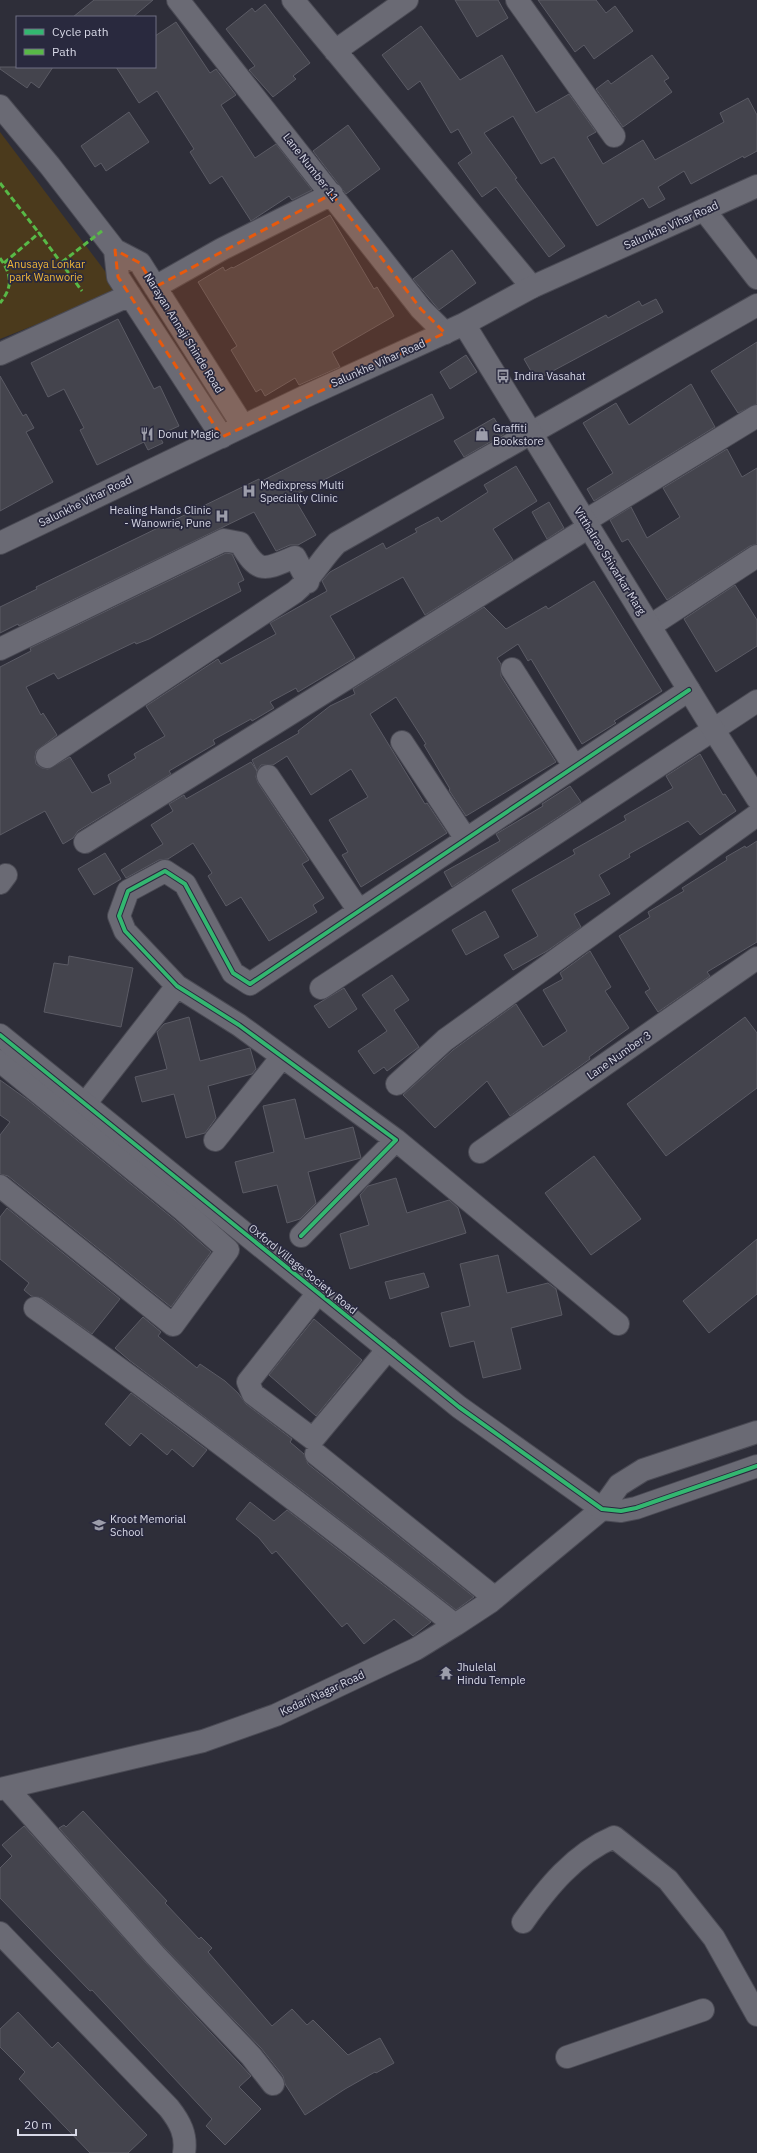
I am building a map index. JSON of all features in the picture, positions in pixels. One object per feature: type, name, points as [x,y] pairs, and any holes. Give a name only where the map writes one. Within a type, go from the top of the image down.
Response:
[{"type":"street","name":"Lane Number 11","points":[[178,0],[421,309],[455,328]]},
{"type":"street","points":[[293,0],[532,287]]},
{"type":"street","points":[[335,51],[407,0]]},
{"type":"street","points":[[516,0],[614,136]]},
{"type":"street","name":"Narayan Annaji Shinde Road","points":[[0,106],[50,166],[115,250],[140,263],[243,426]]},
{"type":"street","name":"Salunkhe Vihar Road","points":[[0,543],[222,437],[304,396],[455,328],[532,287],[704,210],[756,189]]},
{"type":"street","points":[[156,287],[222,249],[332,194]]},
{"type":"street","points":[[704,210],[757,278]]},
{"type":"street","name":"Narayan Annaji Shinde Road","points":[[115,250],[118,277],[222,437]]},
{"type":"street","points":[[0,354],[130,295]]},
{"type":"street","points":[[47,757],[279,604],[308,582],[324,556],[336,543],[532,434],[757,305]]},
{"type":"street","name":"Vitthalrao Shivarkar Marg","points":[[455,328],[532,434],[757,798]]},
{"type":"street","points":[[85,842],[757,416]]},
{"type":"street","points":[[0,649],[224,540],[240,543],[250,560],[261,567],[268,568],[295,556],[308,582]]},
{"type":"street","points":[[650,626],[757,556]]},
{"type":"street","points":[[512,669],[574,766]]},
{"type":"street","points":[[618,1324],[396,1140],[239,1025],[177,986],[125,931],[119,916],[128,891],[166,871],[185,884],[234,973],[250,984],[689,690]]},
{"type":"street","points":[[321,988],[757,701]]},
{"type":"street","points":[[402,742],[466,839]]},
{"type":"street","points":[[268,776],[359,911]]},
{"type":"street","points":[[397,1084],[445,1040],[757,815]]},
{"type":"street","name":"Lane Number 3","points":[[480,1152],[757,958]]},
{"type":"street","points":[[85,1104],[177,986]]},
{"type":"street","name":"Oxford Village Society Road","points":[[0,1035],[459,1407],[602,1509]]},
{"type":"street","points":[[215,1140],[282,1057]]},
{"type":"street","points":[[0,1061],[183,1210],[228,1250]]},
{"type":"street","points":[[301,1236],[396,1140]]},
{"type":"street","points":[[0,1186],[173,1324],[242,1231]]},
{"type":"street","points":[[318,1293],[248,1382],[253,1394],[313,1440],[388,1349]]},
{"type":"street","points":[[35,1308],[128,1375],[343,1536],[455,1625]]},
{"type":"street","name":"Kedari Nagar Road","points":[[3,1789],[203,1741],[276,1715],[416,1649],[495,1598],[602,1509],[619,1485],[643,1470],[757,1432]]},
{"type":"street","points":[[316,1454],[495,1598]]},
{"type":"street","points":[[602,1509],[621,1511],[632,1509],[757,1466]]},
{"type":"street","points":[[3,1789],[154,1955],[251,2056],[274,2084]]},
{"type":"street","points":[[523,1922],[546,1890],[573,1863],[602,1842],[614,1837],[668,1880],[714,1938],[757,2015]]},
{"type":"street","points":[[0,1933],[169,2108],[180,2122],[185,2136],[184,2153]]},
{"type":"street","points":[[567,2056],[703,2010]]},
{"type":"highlighted area","points":[[332,194],[421,309],[445,333],[222,437],[118,277],[115,250],[140,263],[155,287]]},
{"type":"green space","name":"Anusaya Lonkar park Wanworie","points":[[0,132],[120,291],[0,339]]},
{"type":"building","points":[[94,0],[153,0],[134,16],[74,16]]},
{"type":"building","points":[[455,0],[498,0],[508,18],[477,37]]},
{"type":"building","points":[[538,0],[596,0],[606,13],[615,6],[633,31],[594,59],[584,45],[575,52]]},
{"type":"building","points":[[265,4],[310,63],[293,76],[296,79],[273,97],[249,70],[255,66],[226,29],[252,8],[255,12]]},
{"type":"building","points":[[176,22],[210,73],[216,69],[236,95],[221,105],[255,158],[276,144],[312,190],[292,200],[289,196],[251,221],[222,176],[210,184],[190,152],[194,149],[157,91],[139,103],[117,68],[156,68],[156,35]]},
{"type":"building","points":[[421,26],[460,80],[502,55],[536,113],[569,94],[596,132],[587,137],[603,164],[643,140],[655,160],[724,122],[720,113],[748,98],[757,115],[757,151],[744,158],[743,156],[691,184],[684,171],[658,187],[665,199],[649,208],[643,198],[597,226],[554,157],[541,164],[513,116],[484,133],[517,178],[515,179],[565,246],[549,257],[496,187],[482,197],[458,163],[472,153],[458,129],[451,133],[420,81],[408,90],[382,55]]},
{"type":"building","points":[[652,55],[669,78],[664,81],[672,92],[623,127],[596,89],[608,80],[611,84]]},
{"type":"building","points":[[0,67],[52,68],[39,88],[31,82],[27,88],[0,69]]},
{"type":"building","points":[[129,112],[149,142],[106,171],[101,163],[95,167],[81,146]]},
{"type":"building","points":[[348,125],[380,169],[346,194],[313,151]]},
{"type":"building","points":[[330,215],[374,289],[377,287],[394,316],[332,352],[340,367],[299,385],[295,378],[265,396],[261,389],[256,392],[231,350],[237,346],[198,282],[223,267],[225,271],[232,267],[233,268]]},
{"type":"building","points":[[452,250],[476,283],[439,310],[413,279]]},
{"type":"building","points":[[656,299],[663,312],[536,380],[524,359],[606,315],[608,318],[639,301],[642,306]]},
{"type":"building","points":[[118,319],[154,389],[160,386],[179,426],[159,435],[163,443],[148,450],[144,442],[97,465],[80,430],[84,428],[64,389],[48,397],[31,363]]},
{"type":"building","points":[[757,342],[757,404],[738,413],[711,371]]},
{"type":"building","points":[[466,355],[477,372],[450,389],[440,372]]},
{"type":"building","points":[[0,376],[23,416],[26,414],[34,428],[26,432],[53,482],[0,511]]},
{"type":"building","points":[[691,384],[715,427],[594,501],[587,489],[613,473],[583,423],[616,403],[629,425]]},
{"type":"building","points":[[432,394],[444,418],[293,496],[316,535],[298,545],[290,545],[276,551],[254,512],[19,626],[18,624],[0,633],[0,607],[37,589],[36,587],[259,479],[260,482]]},
{"type":"building","points":[[494,418],[504,434],[464,457],[454,441]]},
{"type":"building","points":[[727,449],[742,477],[757,468],[757,544],[750,546],[667,600],[628,539],[622,542],[610,520],[631,507],[647,538],[680,517],[663,488]]},
{"type":"building","points":[[516,466],[537,501],[493,529],[513,560],[425,615],[403,577],[330,616],[355,658],[298,692],[296,688],[270,702],[274,708],[252,721],[251,719],[213,740],[215,744],[169,771],[171,774],[78,831],[73,838],[63,844],[45,811],[0,835],[0,667],[31,651],[30,648],[226,553],[232,554],[244,580],[238,583],[241,591],[149,639],[136,644],[135,642],[58,679],[54,673],[26,687],[41,715],[43,713],[57,735],[36,751],[36,764],[42,768],[48,769],[70,757],[92,793],[111,783],[108,775],[136,758],[134,754],[165,736],[146,706],[218,659],[221,664],[276,634],[270,623],[327,591],[322,581],[330,572],[383,543],[386,549],[417,532],[415,529],[438,517],[441,522],[488,492],[484,485]]},
{"type":"building","points":[[549,502],[564,528],[547,539],[532,512]]},
{"type":"building","points":[[594,581],[662,691],[614,721],[616,723],[582,744],[531,659],[528,661],[518,644],[497,658],[501,664],[501,676],[556,762],[466,816],[449,790],[450,789],[424,745],[426,744],[396,697],[370,714],[425,804],[427,803],[447,833],[361,887],[342,855],[348,852],[329,820],[368,797],[351,769],[311,795],[287,756],[273,765],[261,765],[257,771],[252,760],[299,733],[298,731],[330,706],[355,694],[353,689],[484,607],[506,629],[546,606],[548,609]]},
{"type":"building","points":[[735,585],[757,620],[757,646],[716,672],[684,619]]},
{"type":"building","points":[[700,754],[723,795],[725,794],[736,811],[700,835],[688,821],[629,854],[630,857],[599,875],[610,894],[574,914],[581,927],[547,951],[513,970],[504,955],[538,936],[512,890],[575,854],[573,850],[626,820],[624,816],[673,788],[666,776]]},
{"type":"building","points":[[251,762],[257,771],[256,777],[258,783],[309,860],[302,864],[324,898],[313,905],[317,912],[269,941],[241,897],[226,906],[208,876],[212,873],[193,843],[168,859],[159,860],[126,878],[121,870],[163,844],[151,825],[173,811],[169,804],[184,795],[186,799]]},
{"type":"building","points":[[570,786],[581,802],[452,887],[444,872],[500,841],[496,834],[543,806],[542,804]]},
{"type":"building","points":[[757,841],[757,942],[707,972],[710,976],[658,1012],[645,992],[650,989],[619,936],[650,917],[648,912],[684,891],[682,888],[727,860],[726,857]]},
{"type":"building","points":[[105,853],[121,879],[94,895],[78,869]]},
{"type":"building","points":[[485,911],[499,937],[466,955],[452,930]]},
{"type":"building","points":[[590,951],[611,987],[605,991],[629,1028],[589,1057],[590,1059],[510,1116],[487,1081],[435,1128],[403,1095],[453,1050],[516,1004],[543,1047],[567,1031],[543,990],[563,979],[560,973]]},
{"type":"building","points":[[69,956],[133,968],[121,1027],[44,1012],[54,963],[68,965]]},
{"type":"building","points":[[392,975],[409,1000],[394,1010],[419,1047],[387,1071],[384,1067],[374,1074],[358,1051],[387,1031],[362,995]]},
{"type":"building","points":[[344,988],[357,1009],[329,1028],[314,1006]]},
{"type":"building","points":[[189,1017],[200,1061],[250,1048],[256,1069],[252,1074],[208,1086],[216,1118],[205,1133],[186,1138],[174,1094],[142,1102],[135,1077],[167,1069],[157,1032],[164,1024]]},
{"type":"building","points":[[745,1017],[757,1033],[757,1088],[666,1156],[627,1104]]},
{"type":"building","points":[[0,1080],[28,1100],[175,1220],[211,1252],[171,1307],[8,1176],[0,1174],[0,1135],[10,1122],[0,1115]]},
{"type":"building","points":[[295,1099],[305,1139],[353,1127],[361,1158],[308,1172],[316,1203],[300,1219],[287,1223],[277,1185],[243,1193],[235,1162],[274,1152],[263,1106]]},
{"type":"building","points":[[594,1156],[641,1219],[591,1255],[545,1193]]},
{"type":"building","points":[[396,1178],[407,1213],[449,1200],[458,1208],[466,1233],[350,1269],[340,1234],[369,1225],[360,1195],[368,1186]]},
{"type":"building","points":[[7,1208],[120,1299],[92,1334],[42,1298],[31,1296],[24,1290],[29,1283],[0,1259],[0,1217]]},
{"type":"building","points":[[757,1239],[757,1294],[709,1333],[683,1301]]},
{"type":"building","points":[[498,1255],[507,1293],[548,1283],[556,1289],[562,1315],[511,1328],[521,1369],[483,1378],[474,1341],[450,1347],[441,1313],[470,1306],[460,1264]]},
{"type":"building","points":[[424,1273],[429,1287],[390,1299],[385,1282]]},
{"type":"building","points":[[143,1317],[161,1332],[158,1336],[197,1368],[200,1364],[225,1381],[238,1393],[246,1404],[292,1439],[290,1442],[304,1454],[308,1464],[474,1597],[456,1610],[307,1494],[129,1360],[115,1348]]},
{"type":"building","points":[[314,1319],[362,1360],[316,1416],[269,1375]]},
{"type":"building","points":[[131,1393],[207,1450],[193,1467],[172,1449],[167,1455],[141,1433],[130,1446],[105,1424]]},
{"type":"building","points":[[250,1502],[274,1521],[287,1510],[431,1622],[413,1636],[394,1619],[364,1644],[347,1623],[342,1627],[276,1551],[272,1554],[259,1538],[236,1519]]},
{"type":"building","points":[[83,1811],[167,1901],[165,1903],[199,1939],[201,1937],[212,1948],[208,1952],[272,2026],[292,2009],[307,2025],[313,2020],[348,2055],[380,2038],[394,2063],[345,2089],[305,2115],[285,2084],[283,2076],[261,2048],[164,1947],[59,1828],[64,1825],[66,1827]]},
{"type":"building","points":[[24,1826],[146,1963],[251,2076],[239,2087],[261,2109],[225,2145],[206,2126],[212,2119],[92,1990],[90,1991],[0,1898],[0,1868],[12,1856],[2,1845]]},
{"type":"building","points":[[18,2012],[52,2048],[58,2042],[147,2135],[128,2153],[90,2153],[19,2079],[25,2072],[0,2047],[0,2029]]},
{"type":"marked path","points":[[0,183],[39,233]]},
{"type":"marked path","points":[[62,262],[102,231]]},
{"type":"marked path","points":[[4,263],[39,233],[82,291]]},
{"type":"marked path","points":[[0,258],[9,275],[9,286],[0,303]]},
{"type":"cycle path","points":[[301,1236],[396,1140],[239,1025],[177,986],[125,931],[119,916],[128,891],[165,871],[185,884],[233,973],[250,984],[689,690]]},
{"type":"cycle path","points":[[0,1035],[459,1407],[602,1509],[621,1511],[636,1508],[757,1466]]},
{"type":"place","name":"Indira Vasahat","points":[[503,376]]},
{"type":"place","name":"Donut Magic","points":[[147,434]]},
{"type":"place","name":"Graffiti Bookstore","points":[[482,434]]},
{"type":"place","name":"Medixpress Multi Speciality Clinic","points":[[249,491]]},
{"type":"place","name":"Healing Hands Clinic - Wanowrie, Pune","points":[[222,516]]},
{"type":"place","name":"Kroot Memorial School","points":[[99,1525]]},
{"type":"place","name":"Jhulelal Hindu Temple","points":[[446,1673]]}]
